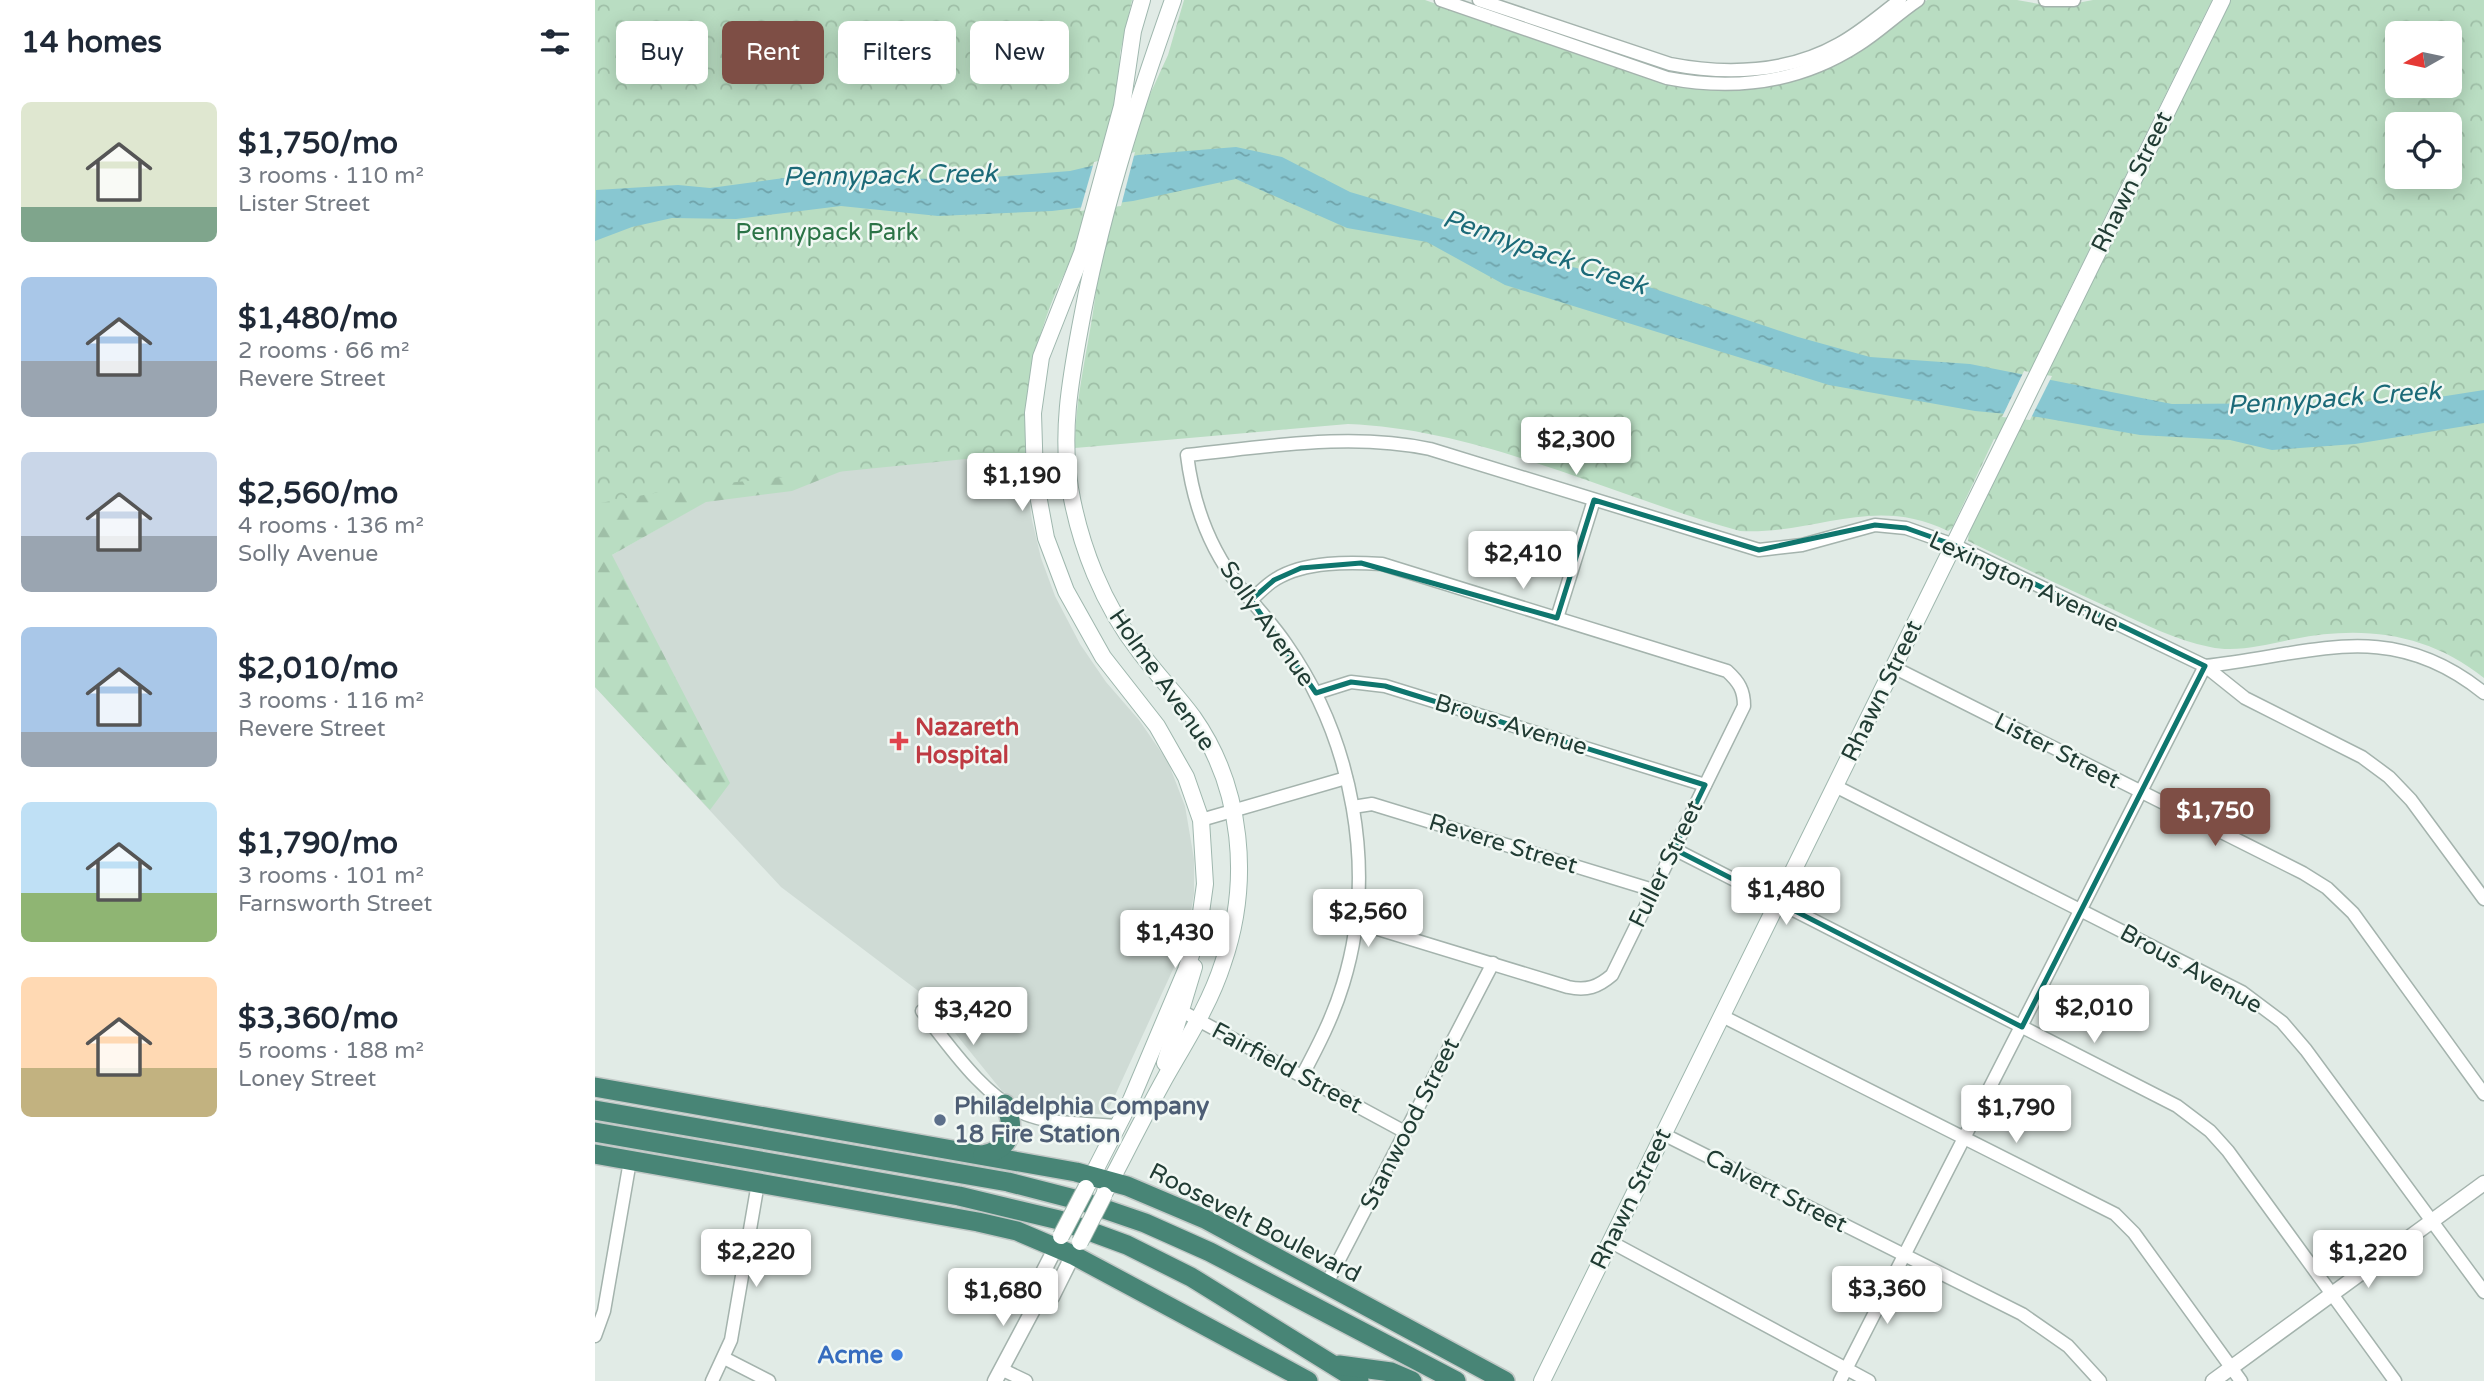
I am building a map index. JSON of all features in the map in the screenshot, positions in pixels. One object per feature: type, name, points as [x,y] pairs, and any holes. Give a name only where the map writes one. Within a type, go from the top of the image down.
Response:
[{"type":"highway","name":"Roosevelt Boulevard","points":[[595,1087],[983,1155],[1098,1185],[1205,1219],[1504,1381]]},
{"type":"highway","points":[[983,1155],[1003,1147],[1010,1137],[1011,1117],[1005,1104]]},
{"type":"highway","name":"Roosevelt Boulevard","points":[[595,1110],[1008,1182],[1089,1204],[1145,1223],[1210,1252],[1456,1381]]},
{"type":"highway","points":[[595,1132],[959,1196],[1059,1220],[1159,1260],[1359,1381]]},
{"type":"highway","points":[[595,1154],[988,1224],[1068,1245],[1281,1375],[1308,1381]]},
{"type":"highway","points":[[1322,1358],[1344,1366],[1391,1372],[1412,1381]]},
{"type":"main road","name":"Holme Avenue","points":[[1124,125],[1142,0]]},
{"type":"main road","name":"Holme Avenue","points":[[1068,1245],[1098,1185],[1155,1096],[1198,1020],[1218,979],[1234,922],[1239,851],[1234,810],[1228,788],[1204,734],[1139,652],[1105,598],[1075,512],[1067,465],[1067,396],[1088,254],[1124,125],[1174,0]]},
{"type":"main road","name":"Rhawn Street","points":[[1542,1381],[2222,0]]},
{"type":"main road","name":"Holme Avenue","points":[[1088,254],[1041,357],[1033,413],[1034,478],[1045,538],[1066,591],[1103,657],[1175,755],[1201,820],[1205,884],[1198,934],[1176,1008],[1117,1126],[1098,1185]]},
{"type":"main road","points":[[1155,1096],[1176,1008]]},
{"type":"street","points":[[1441,0],[1611,52],[1703,70],[1766,68],[1821,59],[1860,44],[1918,0]]},
{"type":"street","points":[[1479,0],[1611,52]]},
{"type":"street","points":[[1821,59],[1900,0]]},
{"type":"street","points":[[2045,0],[2074,0]]},
{"type":"street","name":"Lexington Avenue","points":[[1187,455],[1349,440],[1394,441],[1430,449],[1759,550],[1802,545],[1875,525],[1906,528],[1955,545],[2205,666],[2245,698],[2362,757],[2389,777],[2411,800],[2484,899]]},
{"type":"street","name":"Solly Avenue","points":[[1187,455],[1203,523],[1224,564],[1287,644],[1316,694],[1335,737],[1353,807],[1358,866],[1355,922],[1340,994],[1324,1035],[1302,1076]]},
{"type":"street","points":[[1251,600],[1274,580],[1301,568],[1383,564],[1557,618],[1594,500]]},
{"type":"street","name":"Fuller Street","points":[[1493,963],[1576,989],[1591,989],[1612,975],[1744,706],[1744,694],[1739,681],[1727,671],[1557,618]]},
{"type":"street","points":[[1843,1375],[2205,666],[2244,662],[2325,646],[2359,645],[2400,651],[2438,664],[2467,679],[2484,693]]},
{"type":"street","name":"Lister Street","points":[[1893,667],[2303,873],[2342,901],[2484,1094]]},
{"type":"street","name":"Brous Avenue","points":[[1316,694],[1351,682],[1385,686],[1705,785]]},
{"type":"street","points":[[1201,820],[1346,778]]},
{"type":"street","name":"Brous Avenue","points":[[1835,786],[2242,992],[2282,1023],[2306,1049],[2484,1292]]},
{"type":"street","name":"Revere Street","points":[[1353,807],[1372,804],[1653,890]]},
{"type":"street","points":[[1674,849],[1777,904],[2177,1106],[2210,1131],[2228,1151],[2395,1381]]},
{"type":"street","points":[[1355,922],[1493,963]]},
{"type":"street","name":"Stanwood Street","points":[[1327,1285],[1493,963]]},
{"type":"street","name":"Fairfield Street","points":[[1176,1008],[1405,1132]]},
{"type":"street","points":[[922,1012],[985,1086],[1005,1104],[1031,1117],[1117,1126]]},
{"type":"street","points":[[1722,1016],[2115,1214],[2125,1222],[2241,1381]]},
{"type":"street","name":"Calvert Street","points":[[1663,1134],[2038,1324],[2083,1360],[2100,1381]]},
{"type":"street","points":[[595,1336],[604,1311],[630,1161]]},
{"type":"street","points":[[712,1381],[731,1340],[758,1183]]},
{"type":"street","points":[[2213,1381],[2484,1183]]},
{"type":"street","points":[[1611,1242],[1843,1375],[1869,1381]]},
{"type":"street","points":[[1025,1381],[998,1375],[1036,1304],[1035,1288],[1068,1245]]},
{"type":"street","points":[[724,1358],[769,1381]]},
{"type":"highlighted area","points":[[1594,500],[1759,550],[1875,525],[1906,528],[1954,545],[2205,666],[2022,1027],[1674,849],[1705,785],[1385,686],[1351,682],[1316,693],[1251,600],[1274,580],[1301,568],[1361,563],[1557,618]]},
{"type":"shaded area","name":"Nazareth Hospital","points":[[869,408],[1023,416],[1023,460],[1032,520],[1041,558],[1055,596],[1080,644],[1168,762],[1185,806],[1194,859],[1194,894],[1188,928],[1175,965],[1106,1115],[1030,1107],[1002,1091],[925,996],[781,887],[595,687],[595,578],[612,555]]},
{"type":"green space","name":"Pennypack Park","points":[[595,0],[1132,0],[1120,53],[1119,83],[1140,116],[1168,55],[1184,0],[1425,0],[1596,60],[1690,87],[1824,69],[1866,47],[1927,0],[2017,0],[2056,7],[2093,0],[2212,0],[2060,309],[2075,316],[2230,0],[2484,0],[2484,678],[2440,651],[2394,636],[2370,633],[2320,635],[2242,648],[2220,649],[2197,644],[2148,626],[1968,541],[1969,531],[2010,444],[1994,439],[1952,528],[1948,531],[1921,521],[1895,516],[1869,516],[1768,531],[1740,531],[1497,451],[1448,438],[1348,424],[1075,448],[1078,403],[1098,269],[1073,256],[1051,304],[1036,352],[1028,400],[1025,453],[687,487],[595,504]]},
{"type":"green space","points":[[595,241],[847,469],[792,491],[706,502],[612,555],[730,783],[710,810],[595,687]]},
{"type":"water","points":[[1236,147],[1282,157],[1350,192],[1465,226],[1550,262],[1625,279],[1798,337],[1870,357],[1970,364],[2172,404],[2336,403],[2433,398],[2484,390],[2484,423],[2355,444],[2272,450],[2230,440],[2140,435],[2038,417],[1975,411],[1829,385],[1505,285],[1427,242],[1347,228],[1236,179],[1133,201],[1052,211],[938,216],[841,206],[736,219],[672,218],[632,227],[595,241],[596,190],[678,185],[710,188],[784,178],[969,179],[1070,171],[1138,155]]},
{"type":"pier","points":[[1135,152],[1121,206],[1080,211],[1094,162]]},
{"type":"pier","points":[[2024,371],[2052,376],[2030,420],[2002,417]]},
{"type":"place","name":"Nazareth Hospital","points":[[899,741]]},
{"type":"place","name":"Philadelphia Company 18 Fire Station","points":[[940,1120]]},
{"type":"place","name":"Acme","points":[[897,1355]]},
{"type":"water label","name":"Pennypack Creek","points":[[890,175]]},
{"type":"water label","name":"Pennypack Creek","points":[[1545,252]]},
{"type":"water label","name":"Pennypack Creek","points":[[2334,398]]}]
